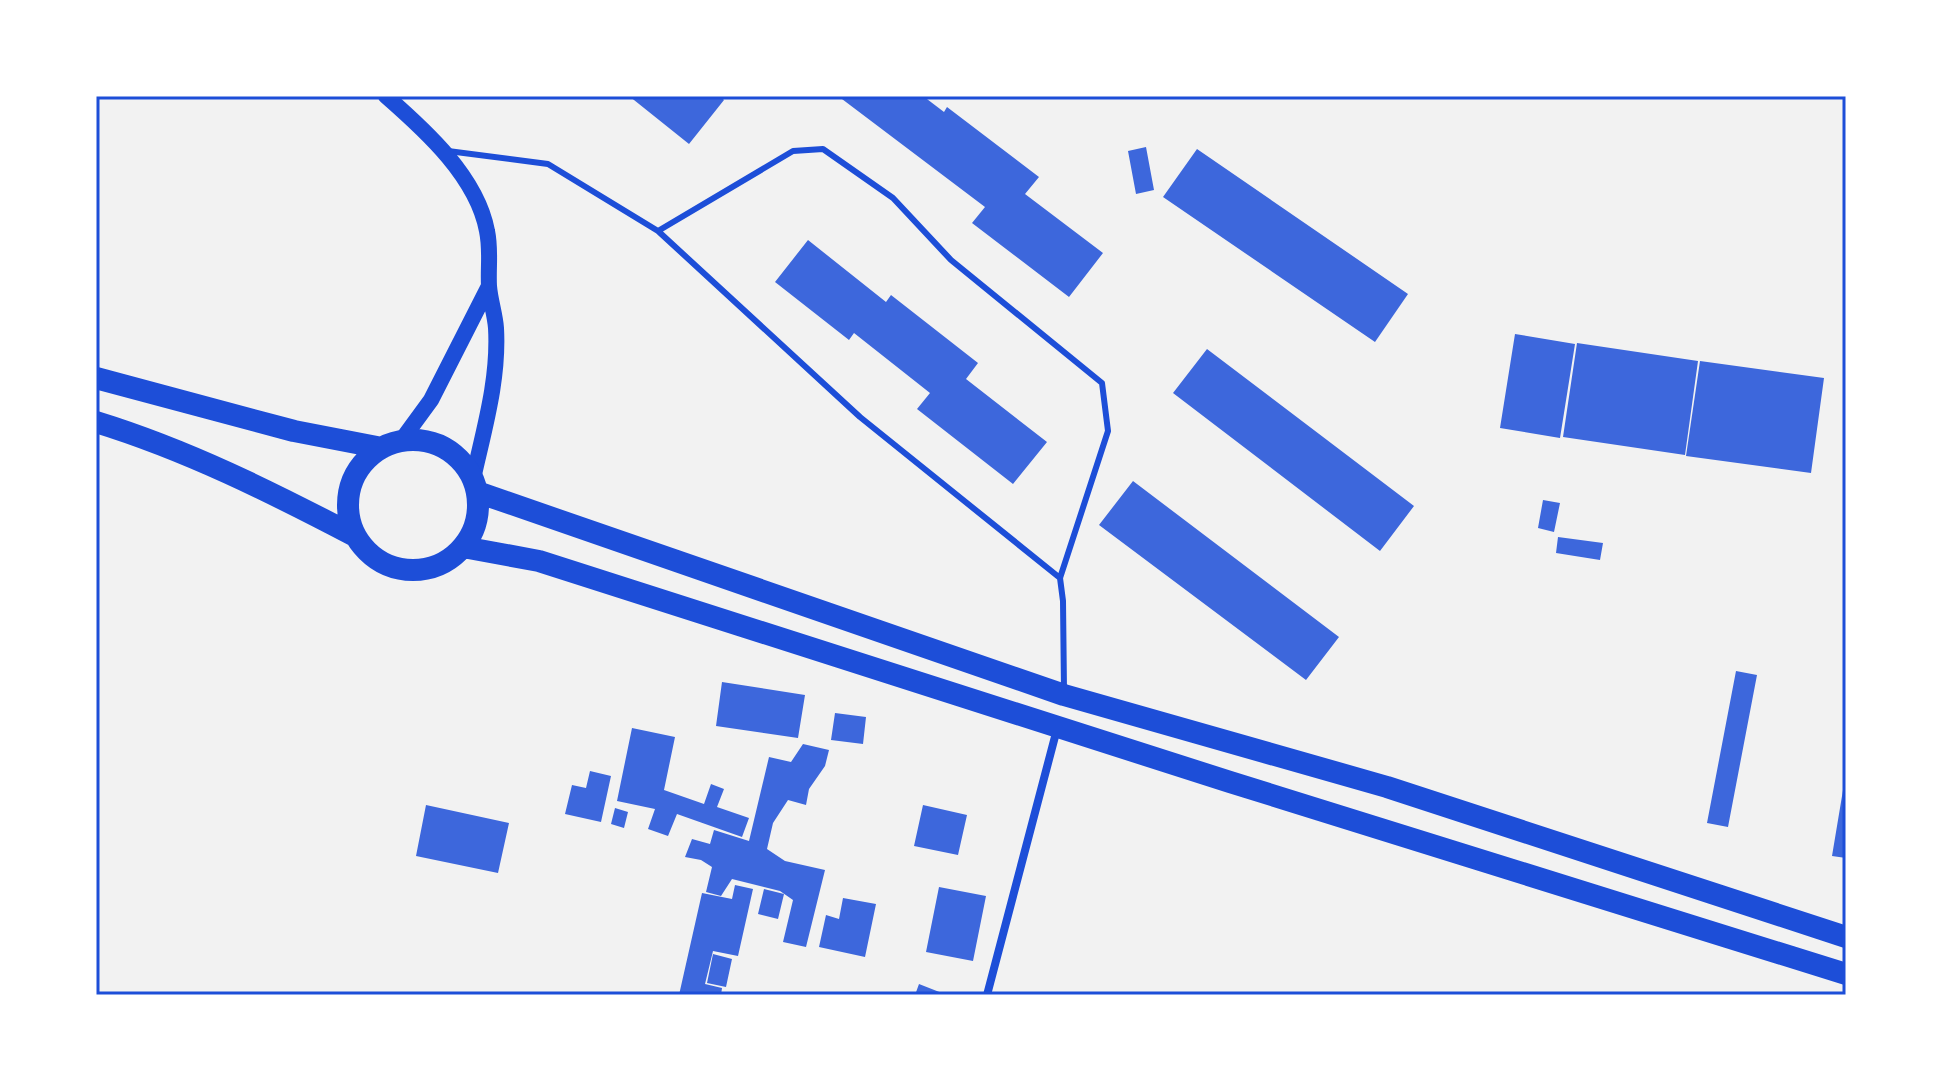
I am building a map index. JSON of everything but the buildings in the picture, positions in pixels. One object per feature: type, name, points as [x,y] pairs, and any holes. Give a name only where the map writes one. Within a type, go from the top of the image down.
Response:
[{"type":"highway","points":[[96,378],[294,431],[391,444],[423,441],[443,448],[461,460],[475,485],[477,521],[463,547],[438,566],[407,570],[377,560],[355,536],[349,521],[347,504],[350,487],[363,464],[391,444]]},
{"type":"highway","points":[[96,422],[226,471],[355,536]]},
{"type":"highway","points":[[475,485],[1064,695],[1387,787],[1846,937]]},
{"type":"highway","points":[[463,547],[539,561],[1058,728],[1846,974]]},
{"type":"main road","points":[[386,96],[444,151],[476,200],[486,228],[491,257],[489,286],[496,327],[495,380],[475,485]]},
{"type":"main road","points":[[391,444],[431,400],[489,286]]},
{"type":"street","points":[[987,995],[1058,728]]},
{"type":"lane","points":[[658,231],[793,151],[823,149],[893,198],[951,260],[1102,383],[1108,431],[1060,578],[1064,695]]},
{"type":"lane","points":[[444,151],[548,164],[658,231],[860,417],[1060,578]]},
{"type":"lane","points":[[1846,565],[1846,597]]}]
